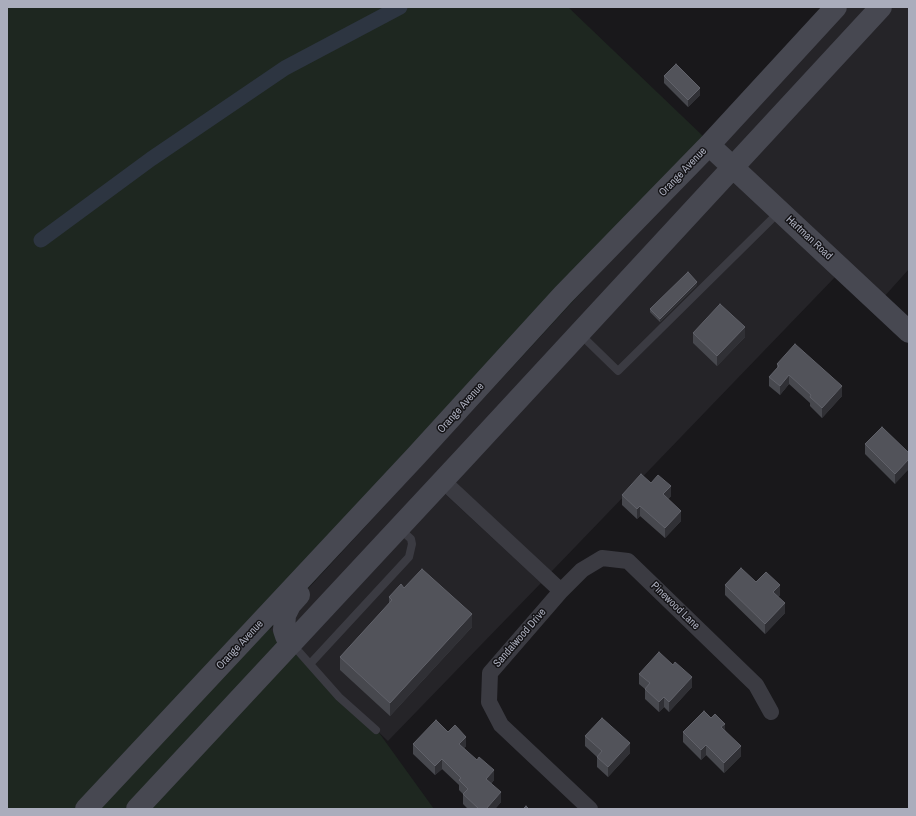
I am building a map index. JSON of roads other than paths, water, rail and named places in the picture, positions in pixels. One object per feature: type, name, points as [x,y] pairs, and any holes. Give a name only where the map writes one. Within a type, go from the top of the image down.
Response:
[{"type":"main road","name":"Orange Avenue","points":[[86,809],[564,295],[709,145],[836,7]]},
{"type":"main road","points":[[136,809],[580,334],[881,7]]},
{"type":"main road","name":"Hartman Road","points":[[709,145],[909,332]]},
{"type":"main road","points":[[292,643],[286,636],[284,624],[285,615],[290,605],[369,519],[372,513],[372,503]]},
{"type":"street","points":[[443,481],[561,591]]},
{"type":"street","name":"Pinewood Lane","points":[[561,591],[582,570],[602,558],[628,561],[756,685],[771,712]]},
{"type":"street","name":"Sandalwood Drive","points":[[561,591],[490,673],[489,702],[501,725],[590,809]]},
{"type":"lane","points":[[580,334],[618,371],[780,211]]},
{"type":"lane","points":[[310,664],[409,557],[412,544],[411,539],[399,528]]},
{"type":"lane","points":[[292,643],[339,697],[376,730]]},
{"type":"waterway","points":[[41,240],[151,159],[285,68],[400,7]]}]
